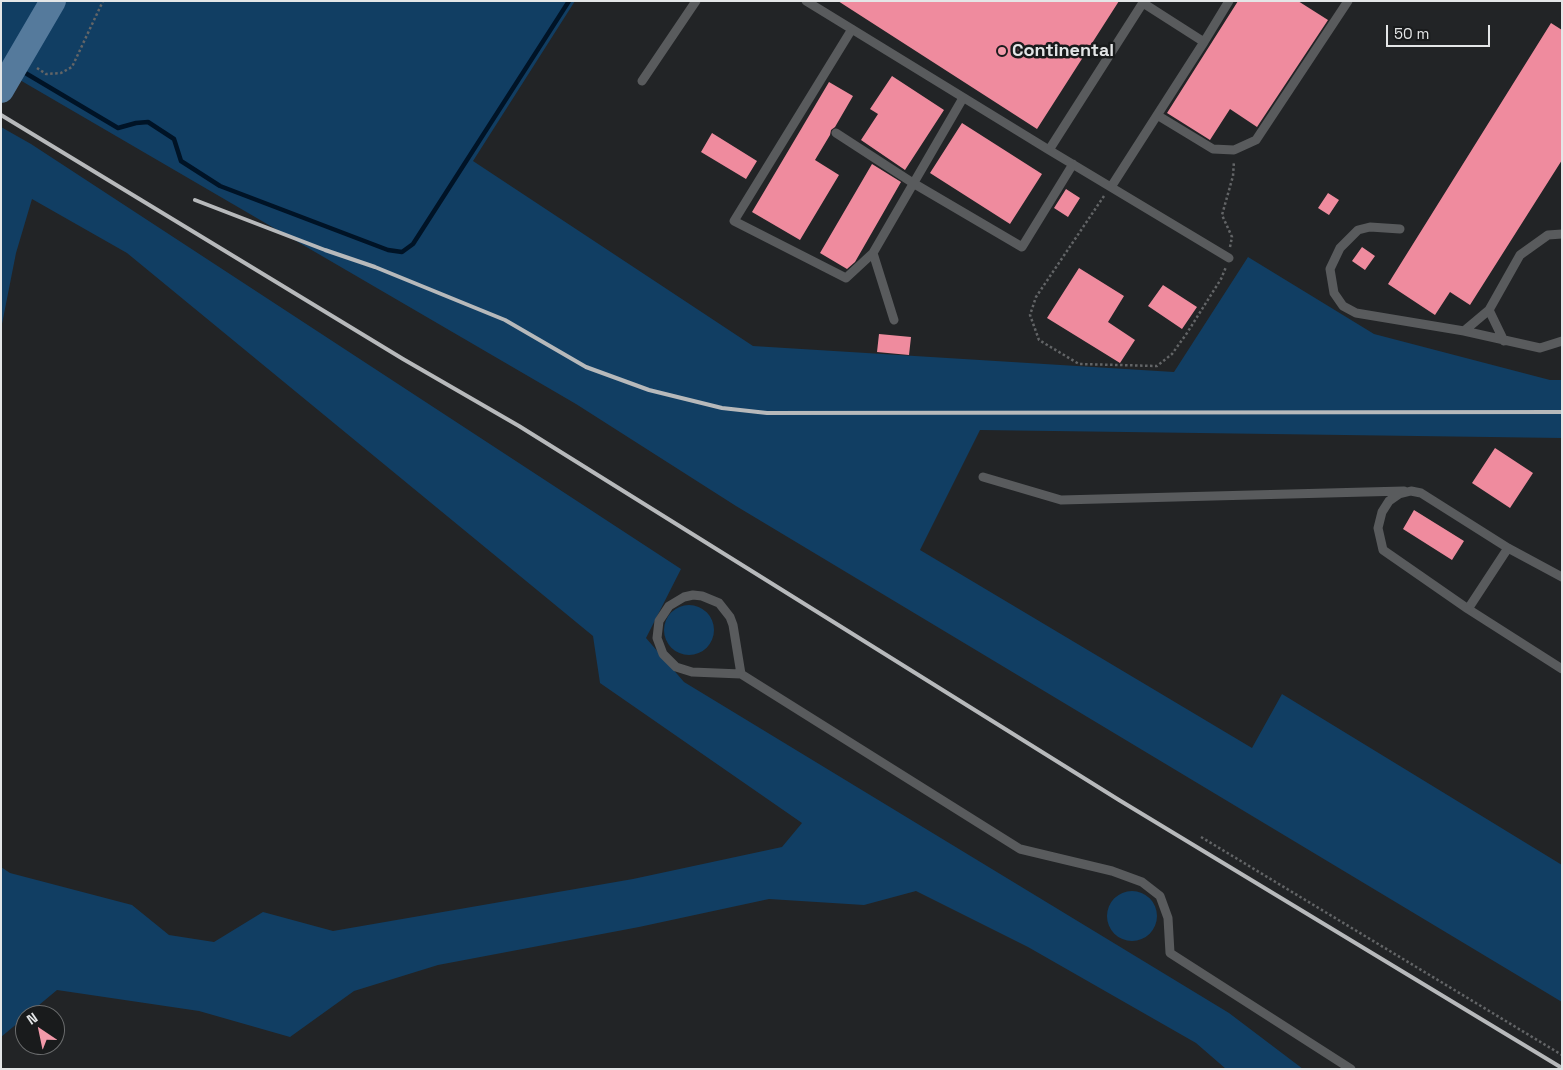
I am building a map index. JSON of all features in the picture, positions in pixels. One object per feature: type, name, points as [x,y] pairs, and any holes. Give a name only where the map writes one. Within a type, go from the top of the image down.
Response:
[{"type":"main road","points":[[1,90],[33,32],[53,1]]},
{"type":"lane","points":[[642,81],[696,1]]},
{"type":"lane","points":[[806,1],[1229,258]]},
{"type":"lane","points":[[1111,187],[1229,1]]},
{"type":"lane","points":[[1157,116],[1213,149],[1234,150],[1256,140],[1348,1]]},
{"type":"lane","points":[[1049,150],[1143,2],[1204,42]]},
{"type":"lane","points":[[852,29],[734,221],[846,278],[873,253],[963,98]]},
{"type":"lane","points":[[836,133],[913,183],[1022,247],[1073,164]]},
{"type":"lane","points":[[1400,229],[1370,227],[1358,230],[1340,248],[1330,268],[1334,293],[1343,306],[1356,313],[1464,332],[1540,348],[1562,341]]},
{"type":"lane","points":[[1464,332],[1489,310],[1520,255],[1548,236],[1562,234]]},
{"type":"lane","points":[[873,253],[894,320]]},
{"type":"lane","points":[[1489,310],[1504,340]]},
{"type":"lane","points":[[983,477],[1061,500],[1411,491],[1421,493],[1508,548],[1562,577]]},
{"type":"lane","points":[[1411,491],[1399,494],[1389,502],[1382,512],[1378,528],[1383,550],[1468,609],[1562,669]]},
{"type":"lane","points":[[1468,609],[1508,548]]},
{"type":"lane","points":[[741,674],[733,625],[725,609],[711,598],[702,596],[684,597],[669,606],[663,613],[657,629],[659,647],[676,667],[692,672],[741,674],[1020,849],[1112,871],[1142,882],[1160,896],[1168,918],[1170,953],[1351,1069]]},
{"type":"path","points":[[31,65],[46,74],[60,73],[72,67],[103,1]]},
{"type":"path","points":[[1111,187],[1036,297],[1030,315],[1038,340],[1079,364],[1157,366],[1172,354],[1222,280],[1229,258],[1232,237],[1222,215],[1233,176],[1234,150]]},
{"type":"path","points":[[1201,837],[1562,1055]]},
{"type":"shaded area","points":[[1,1],[575,1],[473,161],[753,346],[1174,372],[1248,257],[1374,334],[1550,380],[1562,380],[1562,438],[980,430],[920,550],[1252,748],[1282,694],[1562,865],[1562,1002],[736,506],[576,404],[1,69]]},
{"type":"shaded area","points":[[1,127],[31,144],[681,569],[646,638],[684,682],[1229,1013],[1303,1069],[1226,1069],[1196,1043],[1028,947],[916,891],[864,905],[769,899],[639,927],[438,965],[354,991],[290,1037],[199,1011],[57,990],[39,1005],[15,1005],[15,1025],[1,1037],[1,867],[10,873],[132,905],[169,935],[214,942],[263,912],[333,931],[633,879],[782,847],[802,823],[600,683],[593,636],[127,253],[32,199],[16,253],[1,329]]},
{"type":"shaded area","points":[[684,605],[694,605],[707,612],[714,625],[714,635],[707,648],[694,655],[684,655],[675,651],[668,644],[664,635],[664,625],[668,616],[675,609]]},
{"type":"shaded area","points":[[1127,891],[1137,891],[1150,898],[1157,911],[1157,921],[1150,934],[1137,941],[1127,941],[1118,937],[1111,930],[1107,921],[1107,911],[1111,902],[1118,895]]},
{"type":"building","name":"Continental","points":[[838,1],[1119,1],[1037,129]]},
{"type":"building","points":[[1238,1],[1298,1],[1328,20],[1257,127],[1230,109],[1210,140],[1167,113]]},
{"type":"building","points":[[1551,23],[1562,30],[1562,160],[1470,305],[1450,292],[1435,315],[1388,284]]},
{"type":"building","points":[[892,76],[944,110],[905,170],[861,140],[878,114],[870,109]]},
{"type":"building","points":[[829,82],[853,96],[835,127],[831,130],[815,160],[839,175],[800,240],[752,212]]},
{"type":"building","points":[[962,123],[1042,174],[1010,224],[930,173]]},
{"type":"building","points":[[712,133],[757,161],[746,179],[701,152]]},
{"type":"building","points":[[872,164],[901,182],[855,262],[847,269],[820,253]]},
{"type":"building","points":[[1066,189],[1080,198],[1068,217],[1054,208]]},
{"type":"building","points":[[1328,193],[1339,200],[1329,215],[1318,208]]},
{"type":"building","points":[[1362,247],[1375,256],[1365,270],[1352,261]]},
{"type":"building","points":[[1079,268],[1124,296],[1108,322],[1135,340],[1120,363],[1047,318]]},
{"type":"building","points":[[1163,285],[1197,307],[1182,329],[1148,306]]},
{"type":"building","points":[[879,334],[911,337],[909,355],[877,352]]},
{"type":"building","points":[[1495,448],[1533,473],[1510,508],[1472,483]]},
{"type":"building","points":[[1414,510],[1464,541],[1452,560],[1403,529]]},
{"type":"waterway","points":[[22,71],[118,128],[148,122],[174,139],[181,161],[220,186],[388,250],[402,252],[413,244],[569,1]]},
{"type":"railway","points":[[1,115],[403,359],[519,426],[1119,800],[1562,1068]]},
{"type":"railway","points":[[195,200],[325,250],[375,267],[505,320],[586,367],[649,390],[722,408],[767,413],[1562,412]]},
{"type":"place","name":"Continental","points":[[1002,51]]}]
